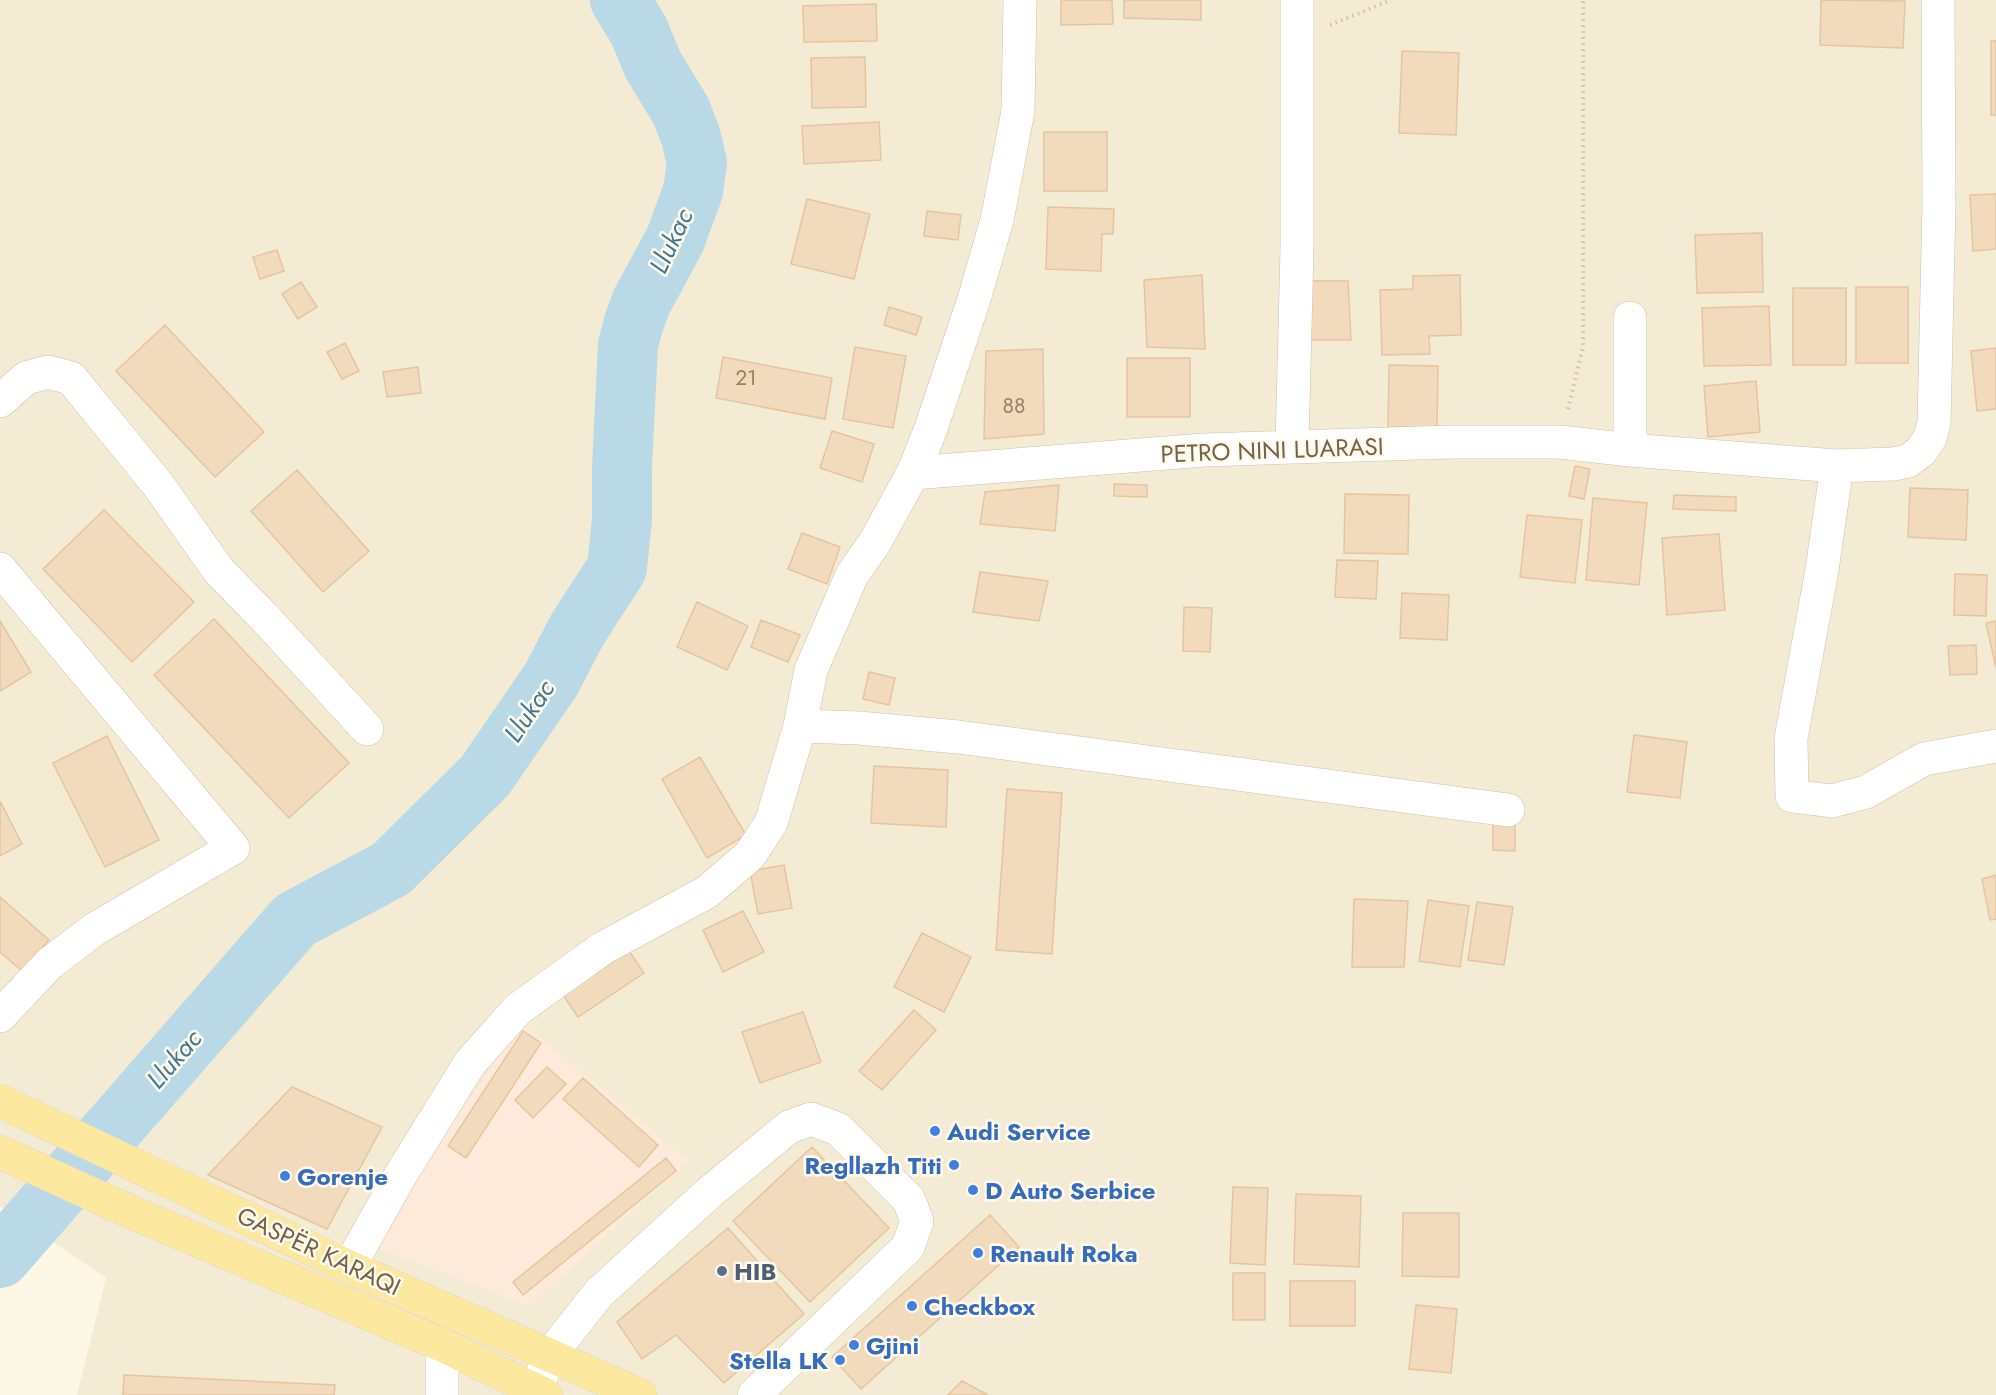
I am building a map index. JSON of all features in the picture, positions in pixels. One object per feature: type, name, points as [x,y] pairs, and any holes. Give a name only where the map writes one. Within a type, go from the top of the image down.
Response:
[{"type":"main road","name":"GASPËR KARAQI","points":[[0,1101],[349,1267],[640,1395]]},
{"type":"main road","name":"GASPËR KARAQI","points":[[0,1152],[131,1212],[442,1345],[539,1393]]},
{"type":"street","points":[[349,1267],[400,1176],[470,1063],[518,1009],[603,948],[707,892],[750,855],[771,823],[800,726],[811,670],[852,575],[875,542],[913,473],[930,431],[975,296],[997,220],[1018,111],[1020,0]]},
{"type":"street","points":[[1292,446],[1297,249],[1297,0]]},
{"type":"street","name":"PETRO NINI LUARASI","points":[[913,473],[1204,450],[1451,442],[1560,442],[1630,450],[1837,466],[1893,465],[1908,461],[1922,451],[1930,438],[1934,423],[1940,204],[1938,0]]},
{"type":"street","points":[[1630,318],[1630,450]]},
{"type":"street","points":[[0,401],[26,378],[48,372],[70,378],[159,486],[219,571],[367,729]]},
{"type":"street","points":[[1837,466],[1822,570],[1791,738],[1792,796],[1832,801],[1866,792],[1924,759],[1996,746]]},
{"type":"street","points":[[0,569],[233,848],[95,929],[50,963],[0,1016]]},
{"type":"street","points":[[800,726],[859,728],[958,737],[1508,810]]},
{"type":"street","points":[[539,1393],[550,1356],[598,1293],[710,1192],[789,1128],[811,1119],[838,1129],[909,1200],[917,1221],[908,1247],[754,1395]]},
{"type":"street","points":[[442,1345],[442,1395]]},
{"type":"path","points":[[1297,41],[1391,0]]},
{"type":"path","points":[[1560,442],[1583,347],[1583,0]]},
{"type":"shaded area","points":[[0,0],[1996,0],[1996,1395],[77,1395],[106,1278],[0,1206]]},
{"type":"shaded area","points":[[523,1023],[689,1161],[529,1306],[372,1246],[437,1145]]},
{"type":"building","points":[[1061,0],[1112,0],[1113,24],[1061,25]]},
{"type":"building","points":[[1124,0],[1201,0],[1201,20],[1124,18]]},
{"type":"building","points":[[1821,0],[1905,1],[1903,48],[1820,45]]},
{"type":"building","points":[[876,4],[877,41],[804,42],[803,6]]},
{"type":"building","points":[[1991,41],[1996,41],[1996,115],[1991,115]]},
{"type":"building","points":[[1402,51],[1459,53],[1456,135],[1399,133]]},
{"type":"building","points":[[865,57],[866,107],[812,108],[811,58]]},
{"type":"building","points":[[879,122],[881,160],[804,164],[802,126]]},
{"type":"building","points":[[1044,132],[1107,132],[1107,191],[1044,191]]},
{"type":"building","points":[[1996,194],[1996,249],[1973,251],[1970,195]]},
{"type":"building","points":[[807,199],[870,214],[854,279],[791,264]]},
{"type":"building","points":[[1048,207],[1114,209],[1113,234],[1102,234],[1101,271],[1046,269]]},
{"type":"building","points":[[927,211],[961,215],[958,240],[924,236]]},
{"type":"building","points":[[1762,233],[1763,292],[1697,293],[1695,235]]},
{"type":"building","points":[[277,250],[284,271],[260,279],[253,257]]},
{"type":"building","points":[[1202,275],[1205,349],[1147,347],[1144,280]]},
{"type":"building","points":[[1460,275],[1461,335],[1429,336],[1430,354],[1382,355],[1380,290],[1413,289],[1413,276]]},
{"type":"building","points":[[1310,281],[1348,281],[1351,340],[1310,340]]},
{"type":"building","points":[[301,282],[317,307],[298,319],[282,294]]},
{"type":"building","points":[[1856,287],[1908,287],[1908,363],[1856,363]]},
{"type":"building","points":[[1793,288],[1846,288],[1846,365],[1793,365]]},
{"type":"building","points":[[1769,306],[1771,365],[1704,366],[1702,308]]},
{"type":"building","points":[[889,307],[922,317],[916,335],[884,325]]},
{"type":"building","points":[[165,325],[264,432],[215,477],[116,371]]},
{"type":"building","points":[[345,343],[359,371],[342,379],[327,352]]},
{"type":"building","points":[[855,347],[906,356],[893,428],[843,419]]},
{"type":"building","points":[[1996,348],[1996,409],[1977,411],[1971,351]]},
{"type":"building","points":[[1043,349],[1044,434],[984,439],[986,351]]},
{"type":"building","points":[[723,357],[832,378],[825,419],[716,398]]},
{"type":"building","points":[[1127,358],[1190,358],[1190,417],[1127,417]]},
{"type":"building","points":[[1389,365],[1438,366],[1437,428],[1388,427]]},
{"type":"building","points":[[418,367],[421,393],[387,397],[383,372]]},
{"type":"building","points":[[1756,381],[1760,432],[1708,437],[1704,386]]},
{"type":"building","points":[[832,431],[874,444],[862,482],[820,468]]},
{"type":"building","points":[[1575,466],[1590,469],[1584,499],[1569,496]]},
{"type":"building","points":[[297,470],[369,551],[323,592],[251,511]]},
{"type":"building","points":[[1114,484],[1147,485],[1147,497],[1114,496]]},
{"type":"building","points":[[1059,485],[1055,531],[980,524],[985,492]]},
{"type":"building","points":[[1910,488],[1968,490],[1966,540],[1908,537]]},
{"type":"building","points":[[1345,494],[1409,495],[1408,554],[1344,553]]},
{"type":"building","points":[[1674,495],[1736,497],[1736,511],[1673,509]]},
{"type":"building","points":[[1593,498],[1647,503],[1639,585],[1586,580]]},
{"type":"building","points":[[104,510],[194,602],[132,662],[43,569]]},
{"type":"building","points":[[1527,515],[1582,520],[1575,583],[1520,577]]},
{"type":"building","points":[[802,533],[840,547],[827,584],[788,569]]},
{"type":"building","points":[[1719,534],[1725,610],[1667,615],[1662,538]]},
{"type":"building","points":[[1337,560],[1378,561],[1376,599],[1335,597]]},
{"type":"building","points":[[980,572],[1048,581],[1039,621],[973,612]]},
{"type":"building","points":[[1955,574],[1987,575],[1986,616],[1954,615]]},
{"type":"building","points":[[1402,593],[1449,595],[1447,640],[1400,638]]},
{"type":"building","points":[[697,602],[748,626],[727,670],[677,647]]},
{"type":"building","points":[[1184,607],[1212,608],[1210,652],[1183,651]]},
{"type":"building","points":[[214,619],[349,763],[289,818],[154,675]]},
{"type":"building","points":[[761,620],[800,635],[788,662],[751,647]]},
{"type":"building","points":[[0,621],[31,672],[0,691]]},
{"type":"building","points":[[1996,621],[1996,668],[1986,623]]},
{"type":"building","points":[[1976,645],[1977,674],[1950,675],[1948,646]]},
{"type":"building","points":[[869,672],[895,678],[889,705],[863,699]]},
{"type":"building","points":[[1634,735],[1687,742],[1680,798],[1627,792]]},
{"type":"building","points":[[107,736],[159,840],[105,867],[53,763]]},
{"type":"building","points":[[700,757],[746,835],[707,858],[662,779]]},
{"type":"building","points":[[874,766],[948,770],[946,827],[871,823]]},
{"type":"building","points":[[1007,789],[1062,793],[1052,954],[996,950]]},
{"type":"building","points":[[0,801],[22,844],[0,856]]},
{"type":"building","points":[[1493,821],[1515,822],[1515,851],[1493,850]]},
{"type":"building","points":[[784,865],[792,908],[758,914],[750,871]]},
{"type":"building","points":[[1996,875],[1996,919],[1990,920],[1982,879]]},
{"type":"building","points":[[0,897],[49,940],[22,971],[0,952]]},
{"type":"building","points":[[1354,899],[1408,901],[1404,967],[1352,967]]},
{"type":"building","points":[[1428,900],[1469,906],[1460,967],[1419,961]]},
{"type":"building","points":[[1477,902],[1513,907],[1504,965],[1468,960]]},
{"type":"building","points":[[743,911],[764,952],[723,972],[703,930]]},
{"type":"building","points":[[922,933],[971,957],[944,1012],[894,987]]},
{"type":"building","points":[[629,951],[644,973],[578,1017],[563,995]]},
{"type":"building","points":[[914,1010],[936,1030],[882,1090],[859,1071]]},
{"type":"building","points":[[803,1012],[821,1062],[760,1083],[742,1032]]},
{"type":"building","points":[[523,1031],[541,1043],[466,1158],[448,1146]]},
{"type":"building","points":[[547,1067],[566,1084],[533,1118],[515,1100]]},
{"type":"building","points":[[583,1078],[658,1145],[639,1167],[563,1099]]},
{"type":"building","points":[[292,1087],[382,1127],[327,1229],[208,1175]]},
{"type":"building","points":[[812,1147],[889,1228],[810,1302],[733,1221]]},
{"type":"building","points":[[666,1158],[676,1171],[523,1295],[513,1282]]},
{"type":"building","points":[[1233,1187],[1268,1188],[1265,1265],[1230,1263]]},
{"type":"building","points":[[1296,1194],[1361,1196],[1359,1267],[1294,1264]]},
{"type":"building","points":[[1403,1213],[1459,1213],[1459,1277],[1402,1276]]},
{"type":"building","points":[[990,1215],[1019,1247],[861,1389],[832,1357]]},
{"type":"building","name":"HIB","points":[[728,1228],[804,1314],[724,1383],[676,1335],[642,1359],[617,1322]]},
{"type":"building","points":[[1233,1273],[1265,1273],[1265,1320],[1233,1320]]},
{"type":"building","points":[[1290,1281],[1355,1281],[1355,1326],[1290,1326]]},
{"type":"building","points":[[1416,1305],[1457,1309],[1451,1373],[1409,1369]]},
{"type":"building","points":[[124,1375],[335,1385],[334,1395],[123,1395]]},
{"type":"building","points":[[962,1381],[988,1395],[948,1395]]},
{"type":"waterway","name":"Llukac","points":[[0,1258],[295,920],[391,869],[485,776],[551,680],[577,630],[617,568],[622,519],[628,345],[642,301],[675,240],[693,191],[697,163],[691,137],[681,111],[653,65],[639,31],[620,0]]},
{"type":"place","name":"Audi Service","points":[[935,1131]]},
{"type":"place","name":"Regllazh Titi","points":[[954,1165]]},
{"type":"place","name":"Gorenje","points":[[285,1176]]},
{"type":"place","name":"D Auto Serbice","points":[[973,1190]]},
{"type":"place","name":"Renault Roka","points":[[978,1253]]},
{"type":"place","name":"HIB","points":[[722,1271]]},
{"type":"place","name":"Checkbox","points":[[912,1306]]},
{"type":"place","name":"Gjini","points":[[854,1345]]},
{"type":"place","name":"Stella LK","points":[[840,1360]]}]
